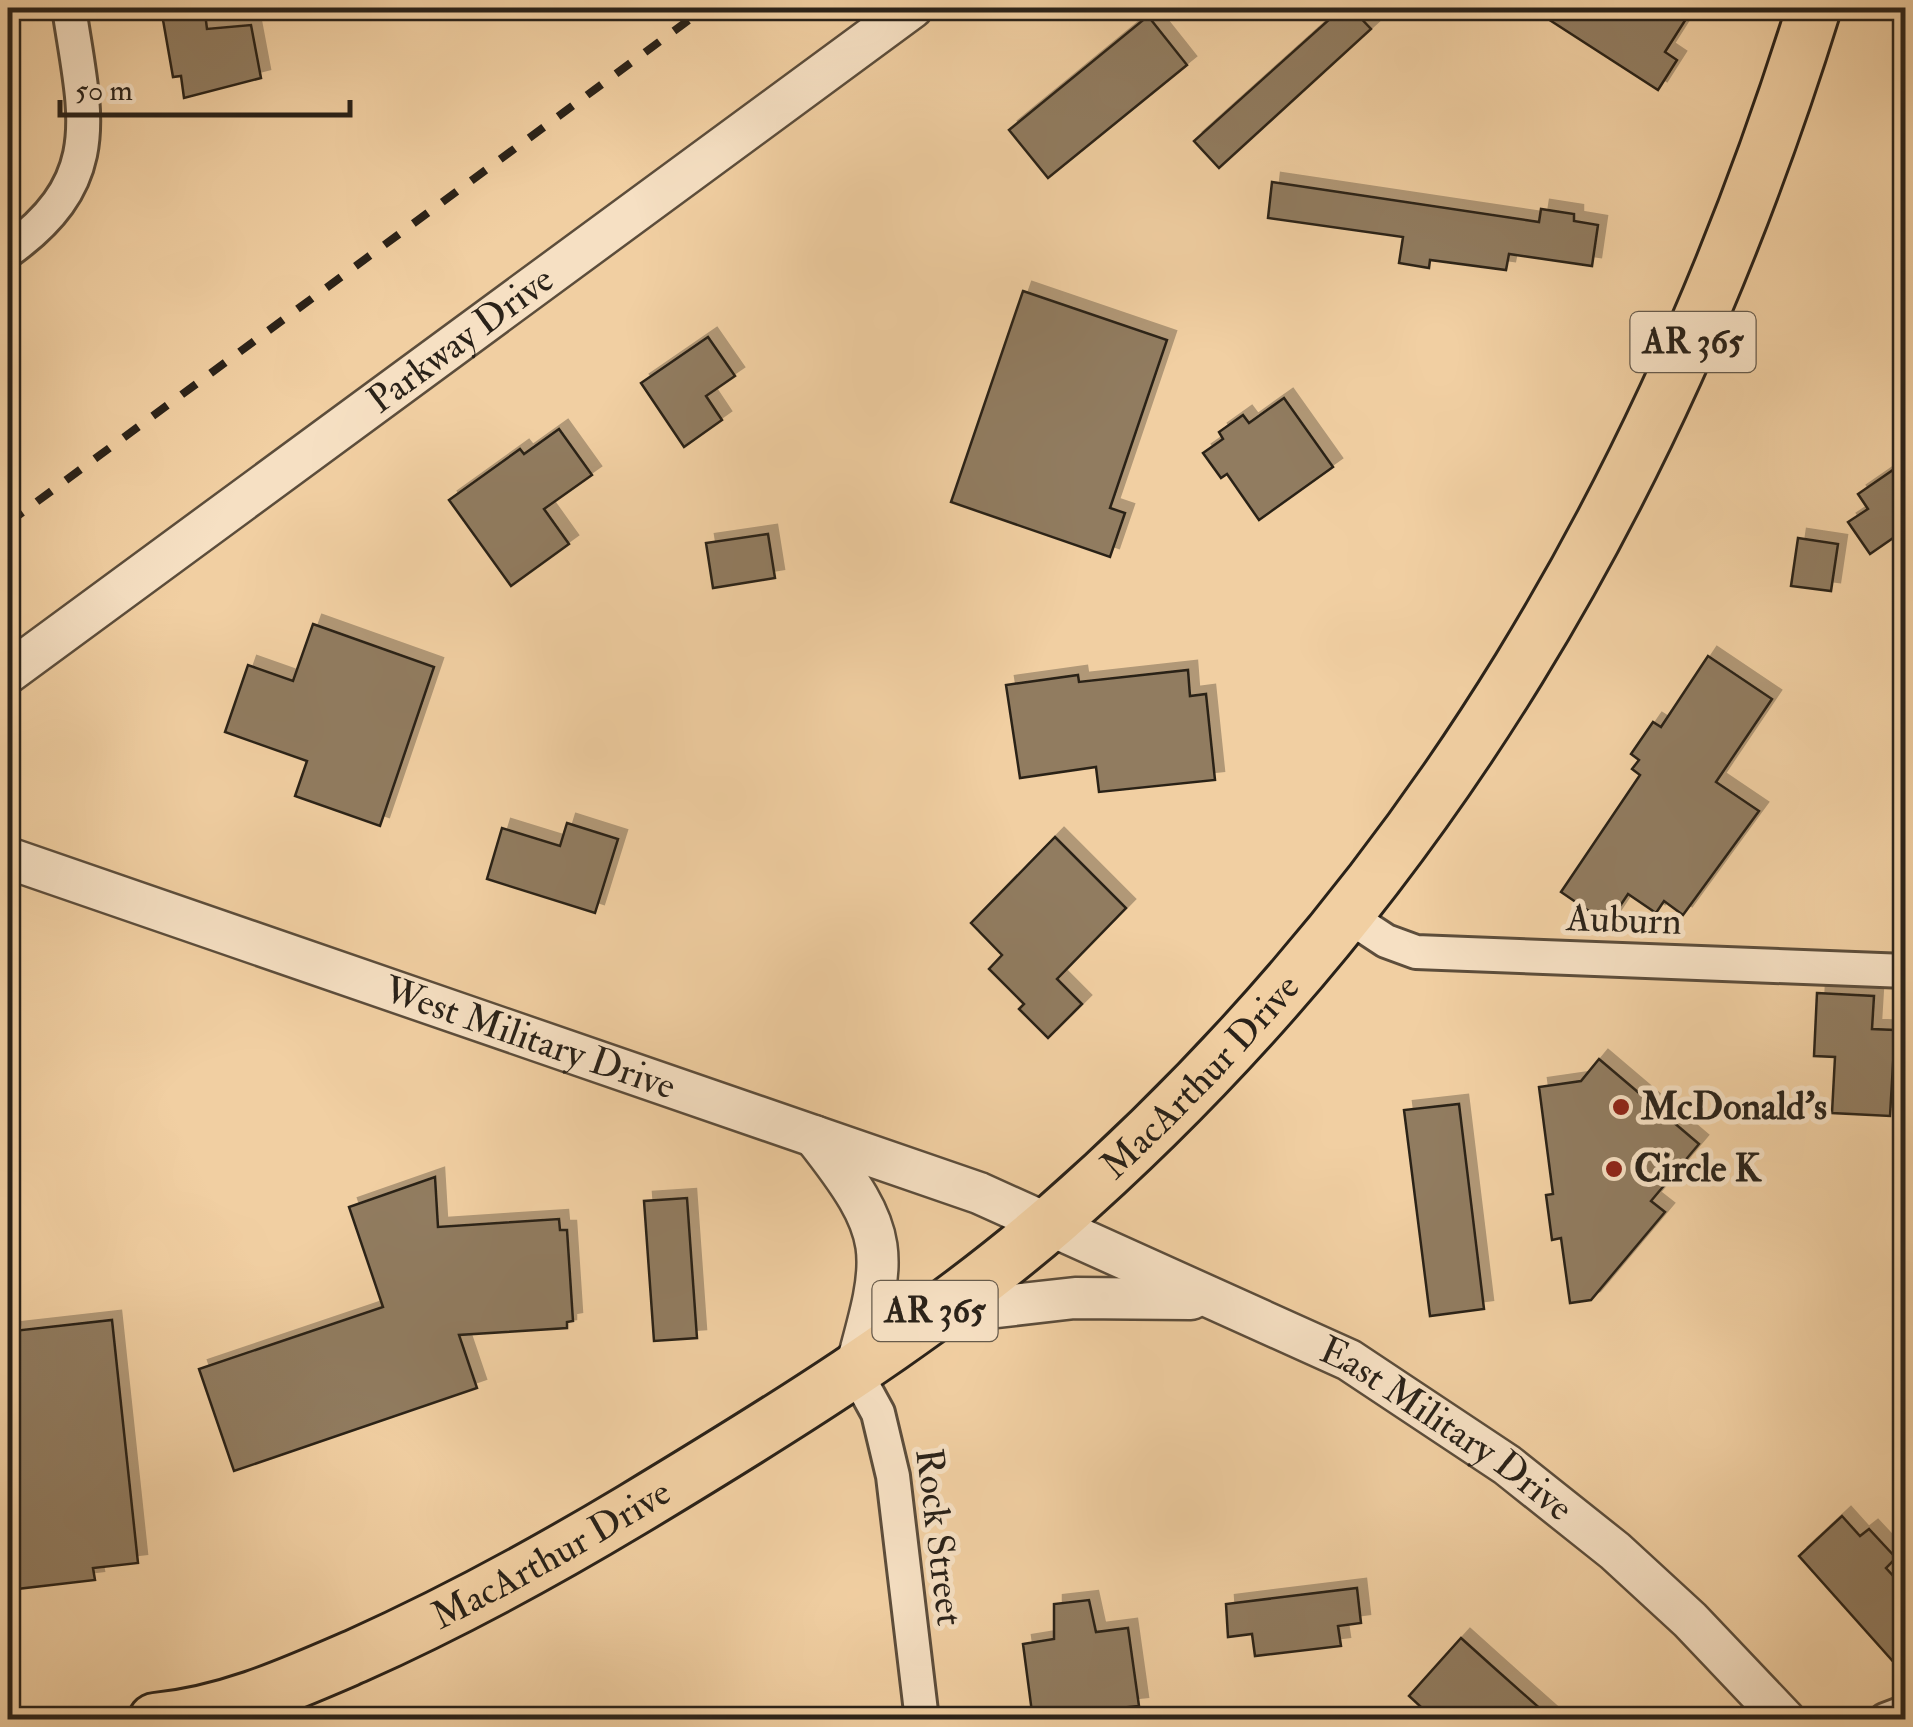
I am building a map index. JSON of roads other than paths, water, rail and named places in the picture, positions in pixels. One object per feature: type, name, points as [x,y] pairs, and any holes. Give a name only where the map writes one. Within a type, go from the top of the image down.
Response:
[{"type":"main road","name":"MacArthur Drive","points":[[155,1720],[210,1715],[430,1623],[516,1580],[855,1372],[1049,1224],[1220,1062],[1348,916],[1547,628],[1632,472],[1734,244],[1814,8]]},
{"type":"street","points":[[8,252],[53,213],[81,165],[87,123],[68,8]]},
{"type":"street","name":"Parkway Drive","points":[[8,672],[912,8]]},
{"type":"street","name":"West Military Drive","points":[[8,858],[979,1193],[1049,1224]]},
{"type":"street","name":"Auburn","points":[[1348,916],[1386,942],[1416,952],[1906,972]]},
{"type":"street","points":[[814,1136],[857,1191],[875,1233],[878,1274],[855,1372]]},
{"type":"street","name":"East Military Drive","points":[[1049,1224],[1349,1360],[1507,1465],[1615,1551],[1690,1620],[1785,1720]]},
{"type":"street","points":[[931,1314],[1076,1298],[1210,1300]]},
{"type":"street","name":"Rock Street","points":[[855,1372],[878,1413],[890,1460],[922,1720]]},
{"type":"street","points":[[1884,1720],[1906,1712]]},
{"type":"railway","points":[[8,523],[705,8]]},
{"type":"place","name":"McDonald's","points":[[1621,1107]]},
{"type":"place","name":"Circle K","points":[[1614,1169]]}]
